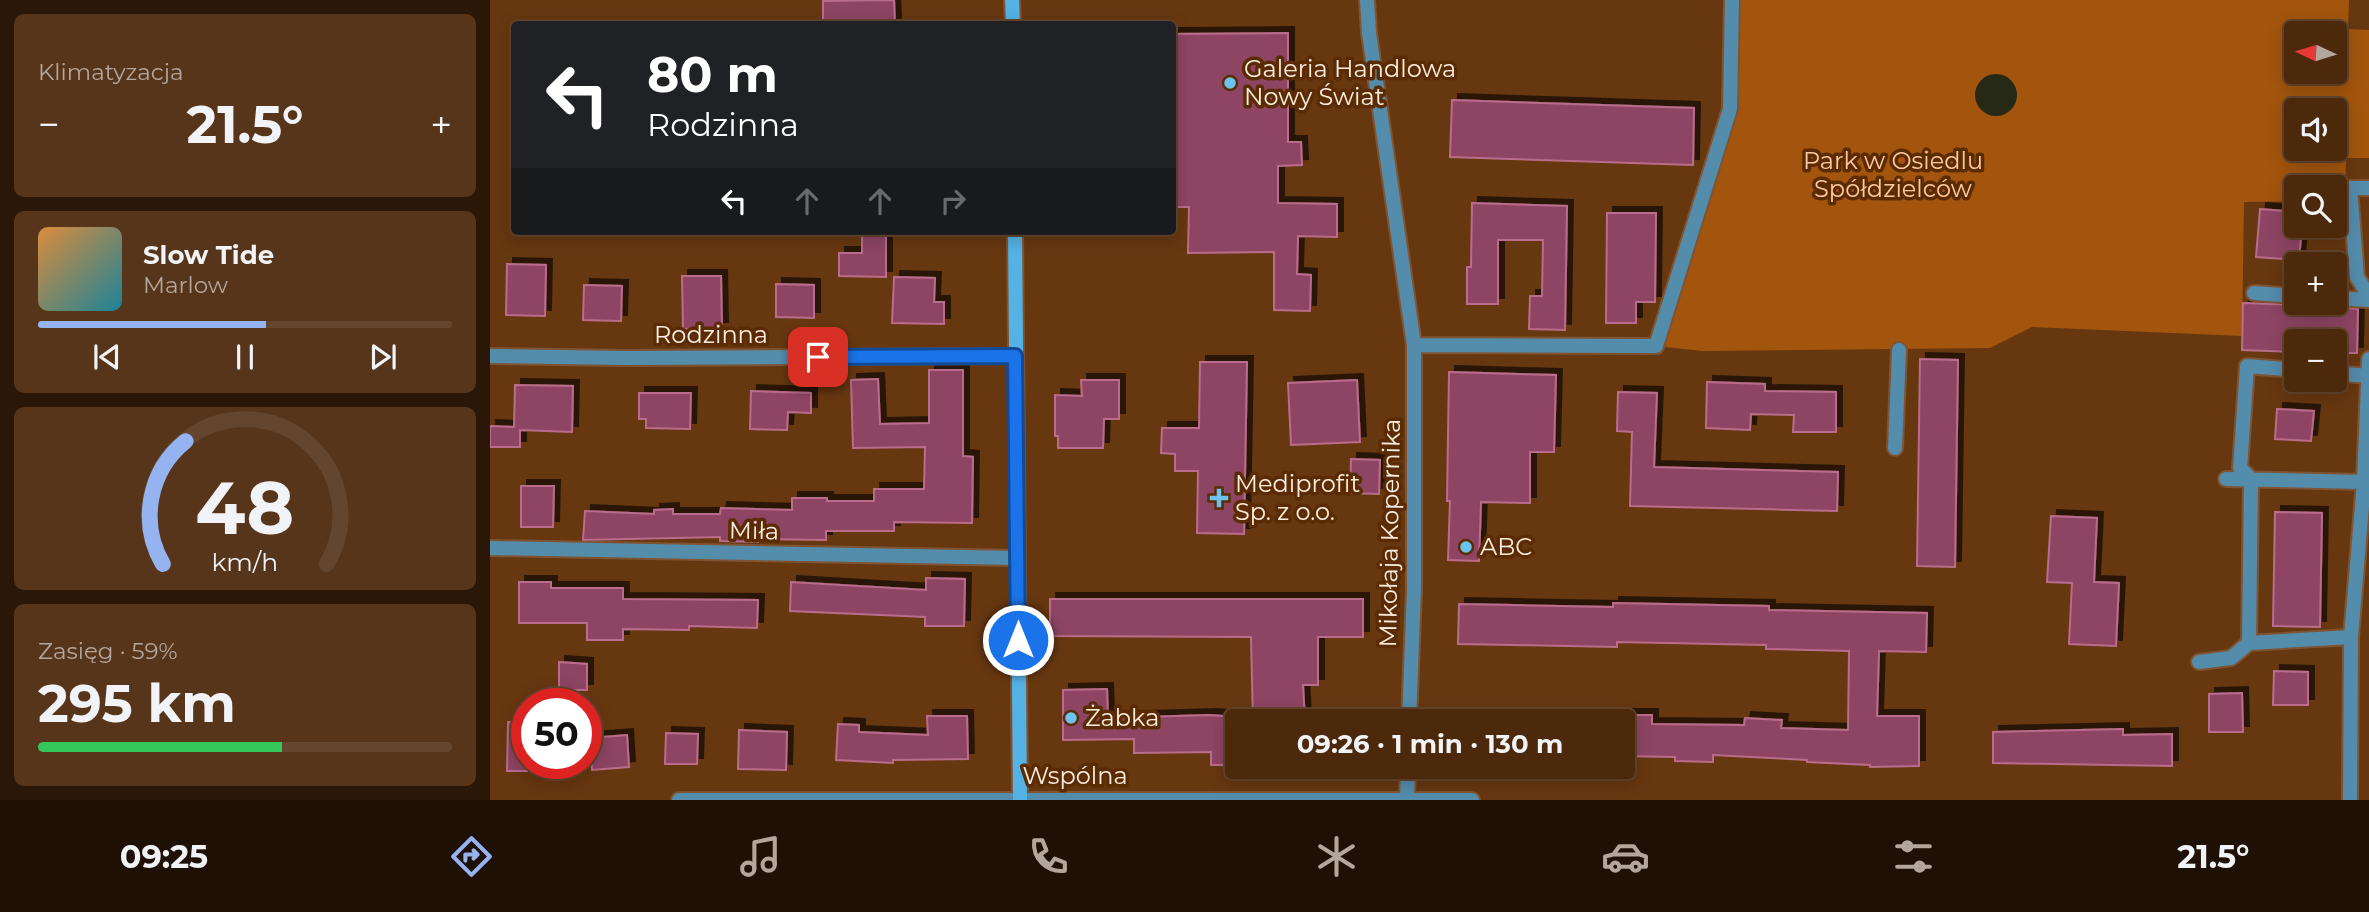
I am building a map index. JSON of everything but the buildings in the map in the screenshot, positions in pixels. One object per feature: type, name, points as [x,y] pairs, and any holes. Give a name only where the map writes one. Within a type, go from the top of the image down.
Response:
[{"type":"main road","points":[[1012,0],[1013,21]]},
{"type":"main road","points":[[1014,235],[1020,799]]},
{"type":"street","name":"Mikołaja Kopernika","points":[[1367,0],[1369,33],[1414,345],[1414,589],[1409,709]]},
{"type":"street","points":[[1414,345],[1656,346],[1730,110],[1732,0]]},
{"type":"street","points":[[2347,298],[2369,298],[2350,188],[2369,188]]},
{"type":"street","points":[[2254,293],[2284,295]]},
{"type":"street","points":[[1895,448],[1899,350]]},
{"type":"street","name":"Rodzinna","points":[[490,356],[1015,356]]},
{"type":"street","points":[[2350,800],[2351,637],[2364,482],[2369,359]]},
{"type":"street","points":[[2249,643],[2251,479],[2240,468],[2247,366],[2284,369]]},
{"type":"street","points":[[2347,374],[2368,376]]},
{"type":"street","points":[[2226,480],[2364,482]]},
{"type":"street","name":"Miła","points":[[490,548],[1017,558]]},
{"type":"street","points":[[2199,662],[2231,657],[2249,643],[2351,637]]},
{"type":"street","points":[[1407,799],[1408,779]]},
{"type":"street","name":"Wspólna","points":[[678,800],[1472,800]]},
{"type":"green space","name":"Park w Osiedlu Spółdzielców","points":[[1732,0],[2349,0],[2348,29],[2369,30],[2369,158],[2347,158],[2347,98],[2284,98],[2284,161],[2346,161],[2346,175],[2284,175],[2284,201],[2244,202],[2242,336],[2032,327],[1990,348],[1703,351],[1656,346],[1730,110]]},
{"type":"shaded area","points":[[1996,74],[2011,80],[2017,95],[2011,110],[1996,116],[1981,110],[1975,95],[1981,80]]},
{"type":"place","name":"Galeria Handlowa Nowy Świat","points":[[1230,83]]},
{"type":"place","name":"Mediprofit Sp. z o.o.","points":[[1219,498]]},
{"type":"place","name":"ABC","points":[[1466,547]]},
{"type":"place","name":"Żabka","points":[[1071,718]]},
{"type":"route","points":[[818,357],[1015,356],[1018,640]]}]
